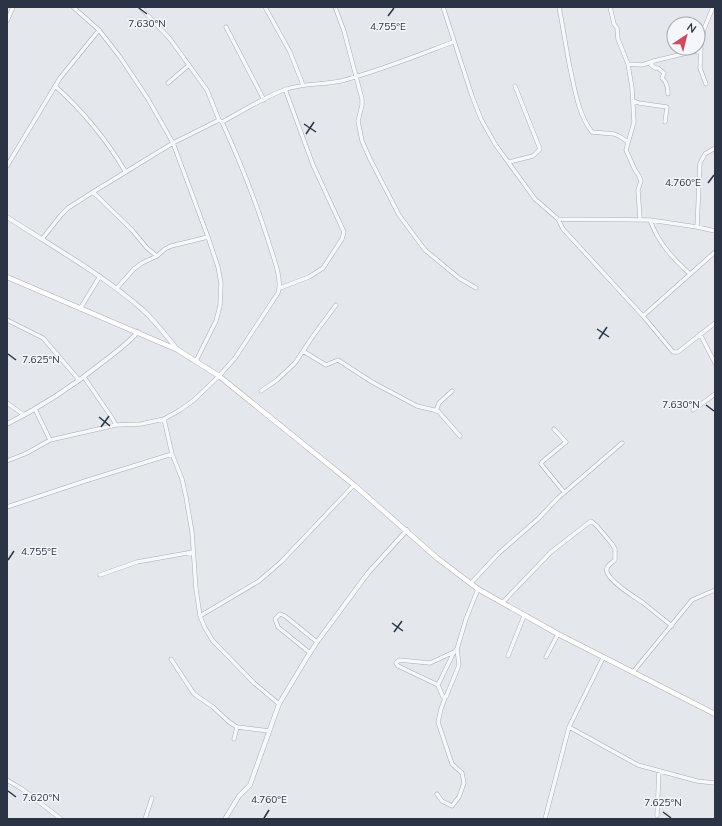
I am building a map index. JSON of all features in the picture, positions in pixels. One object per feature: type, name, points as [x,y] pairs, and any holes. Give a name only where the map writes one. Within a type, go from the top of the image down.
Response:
[{"type":"main road","points":[[7,277],[80,309],[138,332],[178,350],[196,361],[219,376],[354,485],[438,558],[478,589],[524,616],[603,658],[715,714]]},
{"type":"street","points":[[7,21],[13,7]]},
{"type":"street","points":[[73,7],[99,30],[144,93],[173,143],[208,237],[218,267],[221,283],[220,306],[216,321],[196,361]]},
{"type":"street","points":[[7,461],[27,453],[50,440],[116,425],[141,424],[164,419],[180,410],[194,400],[235,358],[280,288],[276,266],[254,196],[239,158],[207,90],[170,39],[140,7]]},
{"type":"street","points":[[265,7],[290,52],[303,85]]},
{"type":"street","points":[[334,7],[344,31],[362,99],[358,121],[362,141],[376,171],[399,215],[425,250],[460,278],[476,288]]},
{"type":"street","points":[[443,7],[453,42],[481,118],[495,144],[534,199],[558,218],[562,229],[643,316],[673,352],[678,352],[715,323]]},
{"type":"street","points":[[559,7],[576,99],[588,127],[592,132],[614,134],[628,142]]},
{"type":"street","points":[[610,7],[614,24],[617,28],[618,39],[628,64],[634,101],[634,122],[626,147],[627,154],[639,176],[640,181],[638,190],[640,220]]},
{"type":"street","points":[[706,24],[713,7]]},
{"type":"street","points":[[226,26],[264,100]]},
{"type":"street","points":[[7,166],[60,78],[99,30]]},
{"type":"street","points":[[42,239],[68,208],[125,171],[173,143],[285,89],[300,84],[334,82],[356,77],[453,42]]},
{"type":"street","points":[[628,64],[642,65],[654,60],[672,56]]},
{"type":"street","points":[[701,56],[700,68],[706,84]]},
{"type":"street","points":[[654,60],[651,65],[664,73],[662,78],[668,88],[668,94]]},
{"type":"street","points":[[168,83],[189,65]]},
{"type":"street","points":[[55,86],[74,103],[92,123],[125,171]]},
{"type":"street","points":[[509,162],[533,156],[540,150],[515,86]]},
{"type":"street","points":[[280,288],[309,277],[323,268],[342,240],[344,232],[313,165],[285,89]]},
{"type":"street","points":[[634,101],[667,107],[665,122]]},
{"type":"street","points":[[697,226],[700,163],[705,154],[715,148]]},
{"type":"street","points":[[93,192],[132,230],[147,248],[157,256]]},
{"type":"street","points":[[7,218],[117,288],[145,311],[178,350]]},
{"type":"street","points":[[558,218],[650,220],[697,226],[715,231]]},
{"type":"street","points":[[650,220],[655,233],[667,252],[690,274]]},
{"type":"street","points":[[117,288],[142,262],[157,256],[165,249],[171,246],[208,237]]},
{"type":"street","points":[[643,316],[715,252]]},
{"type":"street","points":[[80,309],[100,276]]},
{"type":"street","points":[[261,391],[277,380],[295,363],[336,305]]},
{"type":"street","points":[[7,320],[43,338],[79,380]]},
{"type":"street","points":[[7,424],[35,409],[84,377],[138,332]]},
{"type":"street","points":[[700,334],[715,363]]},
{"type":"street","points":[[303,351],[326,365],[338,360],[372,382],[417,406],[438,411],[460,436]]},
{"type":"street","points":[[84,377],[116,425]]},
{"type":"street","points":[[436,411],[439,403],[452,391]]},
{"type":"street","points":[[693,410],[715,394]]},
{"type":"street","points":[[7,403],[24,415]]},
{"type":"street","points":[[35,409],[50,440]]},
{"type":"street","points":[[164,419],[172,454],[185,491],[192,532],[196,589],[200,616],[213,641],[254,683],[279,704]]},
{"type":"street","points":[[554,429],[566,442],[541,464],[564,492]]},
{"type":"street","points":[[471,583],[499,553],[538,519],[564,492],[622,443]]},
{"type":"street","points":[[7,507],[172,454]]},
{"type":"street","points":[[200,616],[259,581],[275,567],[354,485]]},
{"type":"street","points":[[502,603],[551,552],[591,521],[604,534],[615,550],[615,560],[609,564],[607,572],[623,589],[672,626]]},
{"type":"street","points":[[225,819],[239,796],[250,785],[279,704],[310,653],[368,573],[407,530]]},
{"type":"street","points":[[100,575],[137,562],[193,552]]},
{"type":"street","points":[[438,685],[456,651],[466,619],[478,589]]},
{"type":"street","points":[[633,672],[692,600],[715,590]]},
{"type":"street","points":[[310,653],[278,628],[275,619],[280,614],[285,616],[317,642]]},
{"type":"street","points":[[508,656],[524,616]]},
{"type":"street","points":[[546,656],[558,634]]},
{"type":"street","points":[[445,698],[443,697],[438,685],[398,666],[396,663],[399,660],[430,663],[456,651]]},
{"type":"street","points":[[437,794],[442,801],[452,806],[459,797],[464,783],[462,773],[452,764],[438,722],[445,698],[460,664],[456,651]]},
{"type":"street","points":[[545,819],[569,727],[603,658]]},
{"type":"street","points":[[171,659],[194,694],[213,707],[237,727],[269,731]]},
{"type":"street","points":[[234,739],[237,727]]},
{"type":"street","points":[[569,727],[638,765],[697,781],[715,782]]},
{"type":"street","points":[[657,816],[659,771]]},
{"type":"street","points":[[7,780],[22,789],[61,819]]},
{"type":"street","points":[[145,819],[152,798]]}]
